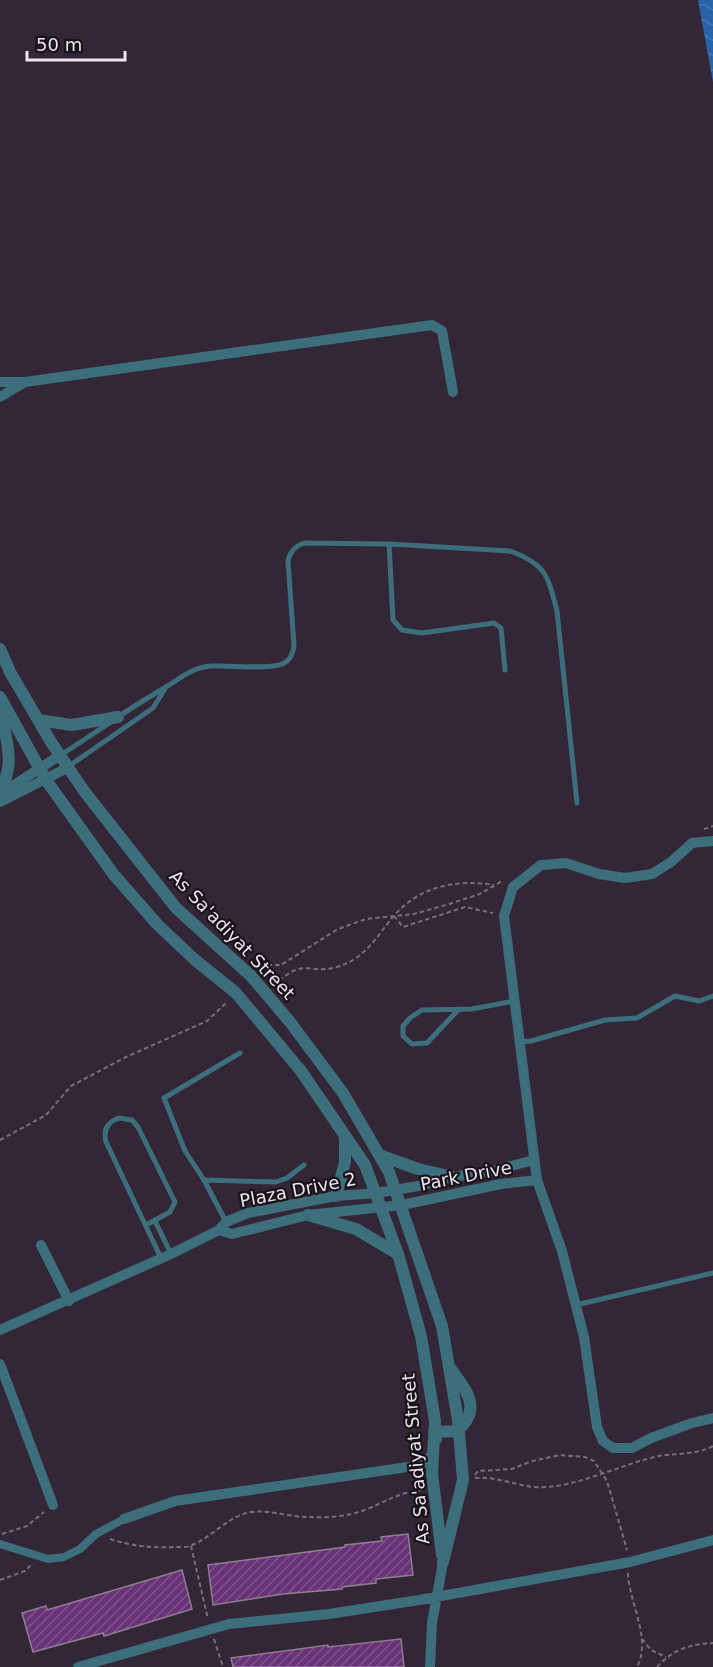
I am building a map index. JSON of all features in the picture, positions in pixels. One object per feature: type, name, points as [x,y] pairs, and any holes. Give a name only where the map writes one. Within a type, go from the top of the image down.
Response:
[{"type":"street","points":[[0,382],[25,382],[432,325],[442,331],[453,392]]},
{"type":"street","points":[[0,397],[25,382]]},
{"type":"street","name":"As Sa'adiyat Street","points":[[0,649],[10,672],[67,768],[176,908],[251,976],[320,1060],[343,1093],[379,1155],[396,1190],[442,1326],[458,1420],[464,1472],[443,1562]]},
{"type":"street","points":[[0,793],[7,778],[10,756],[1,698]]},
{"type":"street","name":"As Sa'adiyat Street","points":[[1,698],[43,775],[114,875],[158,925],[194,959],[236,993],[301,1071],[365,1165],[398,1254],[421,1336],[435,1421],[432,1455],[434,1492],[443,1562]]},
{"type":"street","points":[[38,720],[72,725],[118,717]]},
{"type":"street","points":[[0,802],[43,775],[59,756]]},
{"type":"street","points":[[0,793],[43,775],[67,768]]},
{"type":"street","points":[[713,841],[692,843],[671,862],[652,874],[625,878],[599,874],[566,863],[541,865],[513,886],[504,916],[537,1180],[562,1251],[584,1337],[597,1427],[603,1441],[613,1448],[632,1448],[651,1438],[713,1418]]},
{"type":"street","points":[[336,1196],[345,1162],[345,1133]]},
{"type":"street","points":[[379,1155],[453,1177]]},
{"type":"street","name":"Park Drive","points":[[377,1193],[492,1171],[534,1160]]},
{"type":"street","name":"Park Drive","points":[[381,1208],[501,1184],[537,1180]]},
{"type":"street","name":"Plaza Drive 2","points":[[0,1330],[166,1256],[248,1213],[336,1196],[377,1193]]},
{"type":"street","name":"Plaza Drive 2","points":[[222,1226],[231,1234],[308,1215],[381,1208]]},
{"type":"street","points":[[308,1215],[356,1229],[398,1254]]},
{"type":"street","points":[[41,1245],[69,1300]]},
{"type":"street","points":[[0,1364],[53,1505]]},
{"type":"street","points":[[458,1431],[434,1432],[440,1473],[434,1492],[459,1494]]},
{"type":"street","points":[[0,1544],[48,1559],[64,1557],[80,1549],[96,1534],[124,1519],[175,1502],[421,1465],[432,1455]]},
{"type":"street","points":[[78,1667],[229,1624],[329,1614],[437,1596],[630,1562],[713,1540]]},
{"type":"street","points":[[430,1667],[432,1623],[443,1562]]},
{"type":"lane","points":[[59,756],[186,673],[203,667],[273,666],[287,661],[294,646],[288,561],[292,551],[299,545],[304,543],[389,544],[510,551],[528,558],[542,568],[551,587],[557,611],[577,803]]},
{"type":"lane","points":[[389,544],[393,620],[402,630],[422,633],[494,623],[501,628],[505,670]]},
{"type":"lane","points":[[67,768],[153,708],[166,687]]},
{"type":"lane","points":[[519,1042],[531,1041],[605,1020],[637,1018],[675,996],[699,1001],[713,996]]},
{"type":"lane","points":[[459,1009],[427,1043],[412,1044],[403,1036],[402,1026],[410,1017],[422,1010],[459,1009],[514,1001]]},
{"type":"lane","points":[[222,1226],[204,1180],[185,1151],[164,1098],[240,1053]]},
{"type":"lane","points":[[146,1225],[172,1210],[175,1202],[135,1124],[128,1118],[114,1119],[105,1129],[106,1142],[146,1225],[166,1256]]},
{"type":"lane","points":[[204,1180],[276,1182],[287,1178],[304,1165]]},
{"type":"lane","points":[[154,1221],[166,1256]]},
{"type":"lane","points":[[576,1305],[713,1273]]},
{"type":"path","points":[[700,831],[713,826]]},
{"type":"path","points":[[251,976],[265,965],[281,965],[338,929],[366,919],[414,914],[449,904],[480,894],[509,877]]},
{"type":"path","points":[[279,980],[297,969],[321,970],[339,967],[353,960],[369,948],[406,904],[422,893],[439,886],[456,883],[476,882],[495,885]]},
{"type":"path","points":[[394,916],[403,927],[465,907],[504,916]]},
{"type":"path","points":[[0,1140],[46,1115],[70,1086],[126,1057],[207,1022],[236,993]]},
{"type":"path","points":[[639,1666],[642,1638],[628,1576],[630,1562],[607,1481],[602,1473],[594,1461],[585,1457],[560,1455],[532,1461],[512,1469],[478,1471],[472,1479],[485,1477],[535,1487],[571,1482],[602,1473],[660,1456],[684,1455],[713,1446]]},
{"type":"path","points":[[96,1534],[125,1544],[149,1548],[191,1546],[243,1514],[275,1512],[305,1517],[343,1515],[360,1512],[405,1492],[434,1492]]},
{"type":"path","points":[[0,1534],[27,1526],[53,1505]]},
{"type":"path","points":[[191,1546],[210,1629],[223,1667]]},
{"type":"path","points":[[0,1580],[25,1571],[40,1556]]},
{"type":"path","points":[[642,1638],[651,1650],[666,1657]]},
{"type":"path","points":[[657,1667],[666,1657],[680,1649],[694,1644],[713,1643]]},
{"type":"water","points":[[698,0],[713,0],[713,82]]},
{"type":"building","points":[[408,1534],[413,1575],[376,1579],[376,1583],[342,1587],[342,1589],[283,1594],[213,1605],[208,1565],[345,1547],[345,1545],[382,1541],[381,1537]]},
{"type":"building","points":[[182,1570],[192,1609],[104,1636],[103,1633],[33,1652],[22,1613],[46,1606],[47,1610]]},
{"type":"building","points":[[401,1639],[404,1667],[233,1667],[231,1658],[328,1645],[328,1647]]}]
